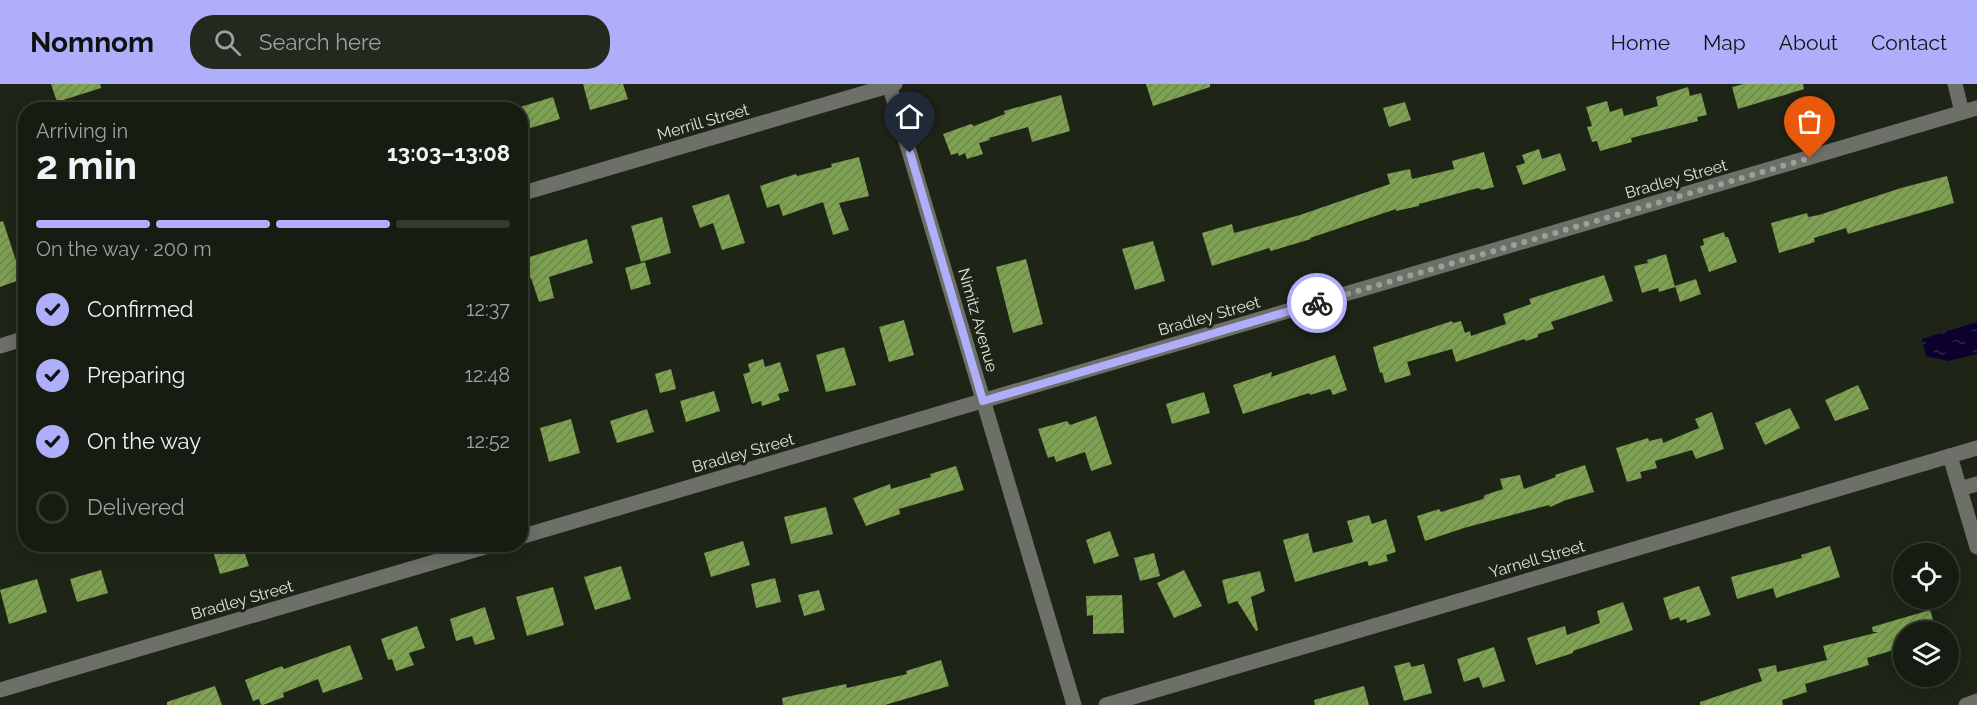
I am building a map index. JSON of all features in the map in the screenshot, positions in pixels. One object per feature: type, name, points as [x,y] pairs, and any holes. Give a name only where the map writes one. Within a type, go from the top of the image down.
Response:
[{"type":"street","name":"Merrill Street","points":[[528,192],[891,84]]},
{"type":"street","name":"Nimitz Avenue","points":[[891,84],[1074,705]]},
{"type":"street","points":[[1955,84],[1970,110]]},
{"type":"street","name":"Bradley Street","points":[[528,535],[1970,110]]},
{"type":"street","points":[[0,346],[18,340]]},
{"type":"street","name":"Yarnell Street","points":[[1106,705],[1977,448]]},
{"type":"street","points":[[1950,456],[1977,547]]},
{"type":"street","points":[[1960,489],[1977,484]]},
{"type":"street","name":"Bradley Street","points":[[0,690],[468,552]]},
{"type":"street","points":[[1966,705],[1977,701]]},
{"type":"water","points":[[1977,322],[1977,354],[1948,361],[1926,356],[1922,339]]},
{"type":"building","points":[[51,84],[100,84],[101,88],[57,102]]},
{"type":"building","points":[[583,84],[623,84],[628,99],[590,110]]},
{"type":"building","points":[[1146,84],[1210,84],[1210,87],[1153,106]]},
{"type":"building","points":[[1744,84],[1803,84],[1804,89],[1738,109],[1732,87]]},
{"type":"building","points":[[1688,87],[1690,96],[1701,93],[1707,115],[1697,117],[1698,121],[1631,138],[1632,142],[1600,151],[1597,141],[1592,142],[1587,127],[1592,126],[1586,107],[1607,101],[1610,112],[1622,108],[1624,116],[1658,106],[1656,97]]},
{"type":"building","points":[[1061,95],[1070,131],[1032,142],[1028,127],[979,143],[983,154],[967,159],[965,153],[959,156],[958,153],[951,155],[943,134],[971,124],[974,126],[1005,114],[1004,111]]},
{"type":"building","points":[[553,97],[560,119],[528,129],[528,105]]},
{"type":"building","points":[[1405,102],[1411,120],[1389,127],[1383,108]]},
{"type":"building","points":[[1539,149],[1542,159],[1560,153],[1566,170],[1523,185],[1516,166],[1525,163],[1522,155]]},
{"type":"building","points":[[1484,152],[1494,187],[1482,190],[1478,188],[1419,204],[1419,206],[1396,211],[1396,209],[1311,239],[1271,251],[1269,248],[1212,266],[1202,233],[1232,224],[1234,233],[1300,215],[1390,184],[1387,174],[1410,169],[1412,179],[1454,169],[1452,161]]},
{"type":"building","points":[[859,157],[869,196],[839,203],[849,230],[833,235],[823,202],[783,216],[779,204],[767,208],[760,186],[796,174],[797,176],[832,167],[831,164]]},
{"type":"building","points":[[1947,176],[1954,203],[1848,234],[1846,228],[1814,238],[1815,242],[1779,253],[1771,223],[1807,213],[1808,217],[1819,215],[1901,188]]},
{"type":"building","points":[[729,194],[745,243],[722,250],[713,223],[700,228],[692,206]]},
{"type":"building","points":[[662,217],[671,253],[641,262],[631,226]]},
{"type":"building","points":[[3,221],[18,267],[18,280],[0,287],[0,222]]},
{"type":"building","points":[[1724,232],[1737,262],[1709,272],[1700,246],[1704,245],[1703,239]]},
{"type":"building","points":[[587,239],[593,263],[549,277],[554,298],[539,302],[531,278],[528,279],[528,257]]},
{"type":"building","points":[[1153,241],[1165,281],[1135,290],[1122,249]]},
{"type":"building","points":[[1666,254],[1675,287],[1659,292],[1658,288],[1642,293],[1634,266],[1648,263],[1647,260]]},
{"type":"building","points":[[1026,259],[1043,324],[1013,333],[996,267]]},
{"type":"building","points":[[645,262],[651,284],[631,290],[625,268]]},
{"type":"building","points":[[1604,275],[1613,301],[1551,322],[1554,329],[1538,334],[1538,337],[1526,341],[1524,339],[1456,362],[1452,349],[1407,362],[1411,375],[1385,383],[1382,372],[1380,373],[1373,347],[1452,321],[1453,323],[1461,321],[1465,333],[1470,331],[1471,336],[1506,324],[1503,314],[1531,304],[1529,299]]},
{"type":"building","points":[[1696,279],[1701,294],[1680,302],[1675,286]]},
{"type":"building","points":[[904,320],[914,355],[889,362],[879,327]]},
{"type":"building","points":[[844,347],[856,385],[826,392],[816,355]]},
{"type":"building","points":[[1335,355],[1347,390],[1333,395],[1330,389],[1310,395],[1309,393],[1243,414],[1233,385],[1272,372],[1271,377]]},
{"type":"building","points":[[763,359],[765,367],[780,362],[789,391],[778,394],[780,400],[762,406],[761,401],[752,404],[743,374],[750,372],[748,364]]},
{"type":"building","points":[[671,369],[676,389],[660,393],[655,374]]},
{"type":"building","points":[[1858,385],[1869,409],[1835,421],[1825,400]]},
{"type":"building","points":[[714,391],[720,411],[686,422],[680,401]]},
{"type":"building","points":[[1204,392],[1210,413],[1172,424],[1166,404]]},
{"type":"building","points":[[1790,408],[1800,428],[1765,445],[1755,423]]},
{"type":"building","points":[[647,409],[654,432],[617,443],[610,421]]},
{"type":"building","points":[[1712,412],[1724,449],[1696,459],[1692,450],[1655,461],[1657,468],[1640,472],[1642,478],[1627,482],[1616,448],[1648,438],[1649,441],[1662,438],[1663,443],[1699,428],[1695,419]]},
{"type":"building","points":[[1096,416],[1112,464],[1091,471],[1085,452],[1056,462],[1054,456],[1048,458],[1038,429],[1067,421],[1070,425]]},
{"type":"building","points":[[571,419],[580,453],[549,462],[540,428]]},
{"type":"building","points":[[1585,465],[1594,492],[1550,507],[1549,505],[1464,528],[1425,541],[1417,516],[1439,509],[1441,512],[1483,499],[1485,495],[1503,489],[1500,479],[1520,475],[1524,489]]},
{"type":"building","points":[[956,466],[964,490],[899,509],[900,514],[866,526],[853,498],[890,484],[891,489],[931,477],[930,474]]},
{"type":"building","points":[[826,507],[833,534],[791,544],[784,517]]},
{"type":"building","points":[[1369,515],[1372,524],[1386,519],[1396,552],[1386,555],[1388,561],[1369,566],[1367,561],[1295,582],[1283,540],[1308,533],[1313,553],[1353,542],[1347,521]]},
{"type":"building","points":[[1110,531],[1119,556],[1094,564],[1086,540]]},
{"type":"building","points":[[743,541],[750,565],[711,577],[704,553]]},
{"type":"building","points":[[1830,546],[1840,577],[1776,598],[1773,588],[1737,599],[1731,577],[1802,558],[1801,555]]},
{"type":"building","points":[[213,552],[245,552],[249,566],[220,574]]},
{"type":"building","points":[[1154,553],[1160,576],[1140,581],[1134,558]]},
{"type":"building","points":[[621,566],[631,599],[595,610],[584,577]]},
{"type":"building","points":[[101,570],[108,593],[77,602],[70,579]]},
{"type":"building","points":[[1184,570],[1202,606],[1174,618],[1157,583]]},
{"type":"building","points":[[1260,571],[1265,591],[1251,597],[1258,630],[1256,631],[1237,601],[1228,604],[1222,580]]},
{"type":"building","points":[[775,578],[781,602],[756,608],[751,584]]},
{"type":"building","points":[[37,579],[47,612],[9,624],[0,590]]},
{"type":"building","points":[[1699,586],[1711,615],[1687,623],[1686,619],[1680,621],[1679,617],[1670,620],[1663,598]]},
{"type":"building","points":[[553,587],[564,625],[527,636],[516,597]]},
{"type":"building","points":[[819,590],[825,610],[804,616],[798,595]]},
{"type":"building","points":[[1122,595],[1124,633],[1093,634],[1093,615],[1087,616],[1086,596]]},
{"type":"building","points":[[1623,602],[1633,630],[1536,665],[1527,638],[1565,626],[1567,635],[1600,623],[1597,611]]},
{"type":"building","points":[[485,607],[495,639],[475,645],[472,636],[456,641],[450,619]]},
{"type":"building","points":[[1930,610],[1934,621],[1893,621],[1893,650],[1867,658],[1869,665],[1805,684],[1807,692],[1782,700],[1783,705],[1700,705],[1700,702],[1762,681],[1758,669],[1776,665],[1777,672],[1827,660],[1823,646],[1879,632],[1873,632],[1872,627]]},
{"type":"building","points":[[417,626],[425,648],[409,653],[414,665],[396,671],[392,659],[388,660],[381,639]]},
{"type":"building","points":[[350,645],[363,679],[323,693],[318,679],[283,693],[284,697],[263,705],[259,699],[253,701],[245,680],[282,666],[284,669]]},
{"type":"building","points":[[1494,647],[1505,681],[1483,688],[1479,677],[1464,682],[1457,659]]},
{"type":"building","points":[[941,660],[949,686],[885,705],[783,705],[782,698],[846,684],[847,688],[907,674],[906,671]]},
{"type":"building","points":[[1410,662],[1411,667],[1424,664],[1432,693],[1404,701],[1394,666]]},
{"type":"building","points":[[215,686],[222,705],[167,705],[167,702]]},
{"type":"building","points":[[1364,686],[1369,705],[1315,705],[1314,700]]},
{"type":"way so far","points":[[1317,303],[1810,158]]},
{"type":"route","points":[[910,153],[983,401],[1317,303]]}]
